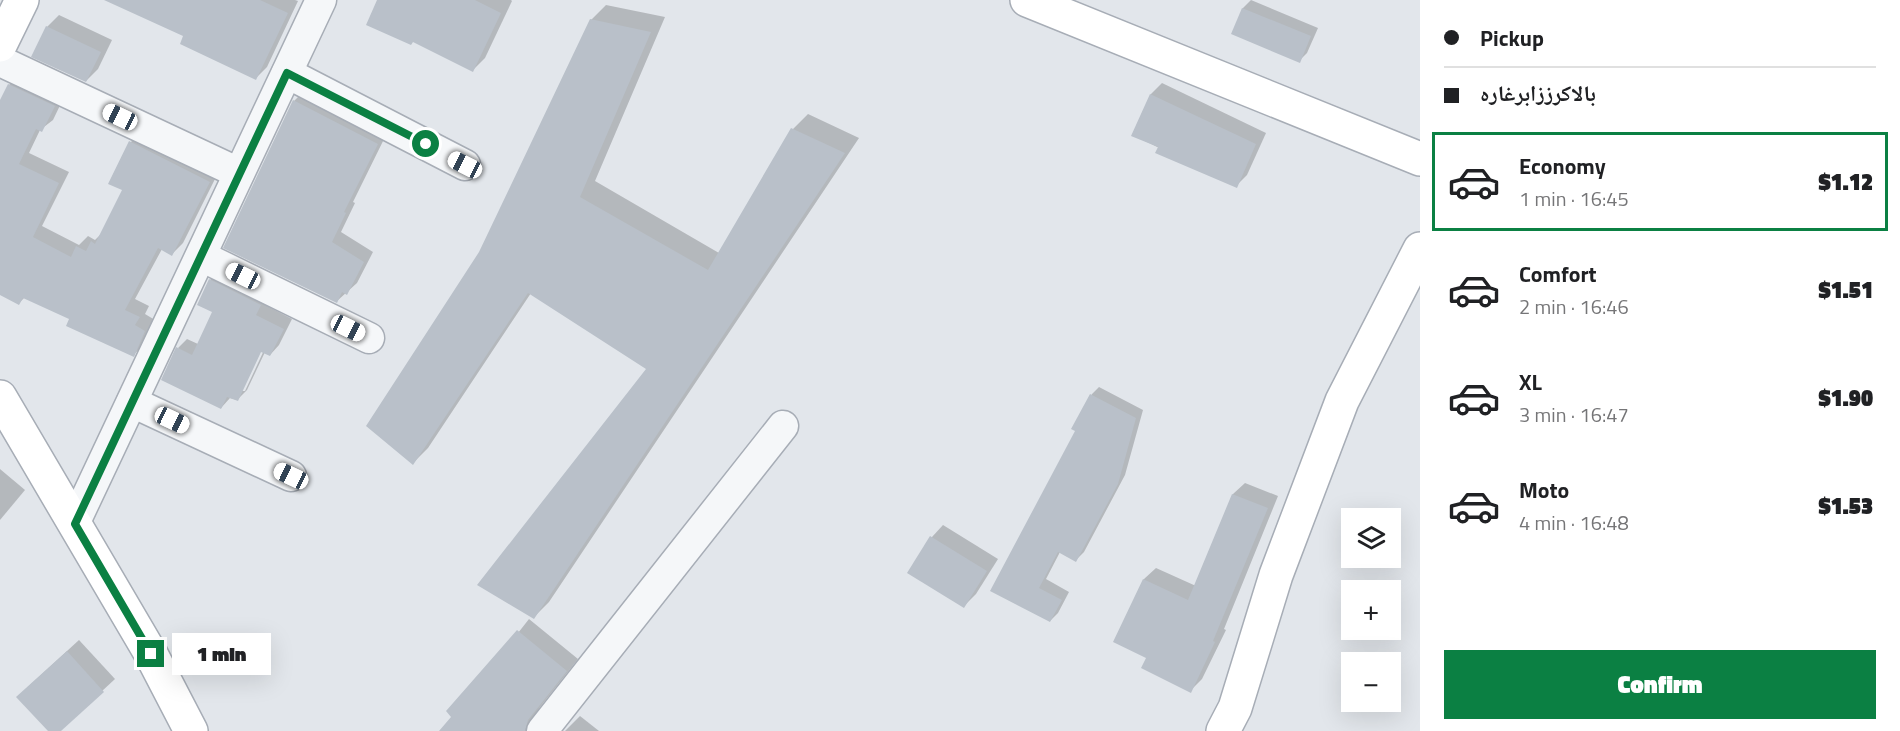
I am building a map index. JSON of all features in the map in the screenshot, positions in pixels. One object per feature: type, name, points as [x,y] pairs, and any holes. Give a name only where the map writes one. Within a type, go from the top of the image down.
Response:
[{"type":"street","points":[[0,45],[22,0]]},
{"type":"street","points":[[75,524],[321,0]]},
{"type":"street","points":[[1027,0],[1420,159]]},
{"type":"street","points":[[0,60],[239,173]]},
{"type":"street","points":[[287,73],[465,165]]},
{"type":"street","points":[[1223,731],[1234,708],[1276,575],[1342,401],[1420,249]]},
{"type":"street","points":[[201,256],[369,338]]},
{"type":"street","points":[[0,397],[151,654],[191,731]]},
{"type":"street","points":[[132,402],[291,476]]},
{"type":"street","points":[[542,731],[783,426]]},
{"type":"building","points":[[104,0],[260,0],[288,13],[256,80],[180,44],[183,36]]},
{"type":"building","points":[[377,0],[475,0],[501,13],[473,72],[413,42],[411,45],[366,25]]},
{"type":"building","points":[[1242,8],[1311,36],[1300,63],[1231,34]]},
{"type":"building","points":[[590,19],[651,32],[580,197],[708,270],[791,128],[845,153],[534,619],[477,585],[646,369],[528,293],[413,465],[366,426],[479,252]]},
{"type":"building","points":[[46,26],[101,52],[86,82],[31,57]]},
{"type":"building","points":[[8,84],[55,106],[42,132],[36,129],[19,164],[59,183],[33,237],[71,257],[76,246],[86,251],[91,241],[95,244],[122,190],[108,184],[129,141],[210,182],[172,256],[158,248],[125,310],[140,317],[135,325],[145,331],[134,357],[66,326],[69,319],[23,298],[19,305],[0,295],[0,100]]},
{"type":"building","points":[[1150,94],[1256,144],[1237,188],[1155,153],[1158,147],[1131,136]]},
{"type":"building","points":[[293,100],[378,144],[344,212],[346,213],[332,242],[364,262],[347,295],[342,292],[337,303],[223,248]]},
{"type":"building","points":[[209,279],[261,305],[256,315],[284,329],[270,356],[261,352],[238,401],[227,397],[221,409],[161,380],[176,347],[192,355],[212,312],[197,305]]},
{"type":"building","points":[[1090,394],[1136,418],[1118,484],[1076,562],[1058,552],[1039,588],[1062,600],[1050,622],[990,591],[1075,431],[1071,429]]},
{"type":"building","points":[[1232,494],[1268,508],[1213,641],[1215,642],[1191,693],[1141,668],[1146,658],[1113,642],[1143,579],[1188,600]]},
{"type":"building","points":[[930,536],[987,571],[964,608],[907,573]]},
{"type":"building","points":[[517,630],[567,671],[528,720],[525,731],[439,731],[451,717],[446,711]]},
{"type":"building","points":[[67,651],[104,692],[61,731],[48,731],[16,697]]},
{"type":"route","points":[[151,654],[75,524],[287,73],[426,144]]}]
